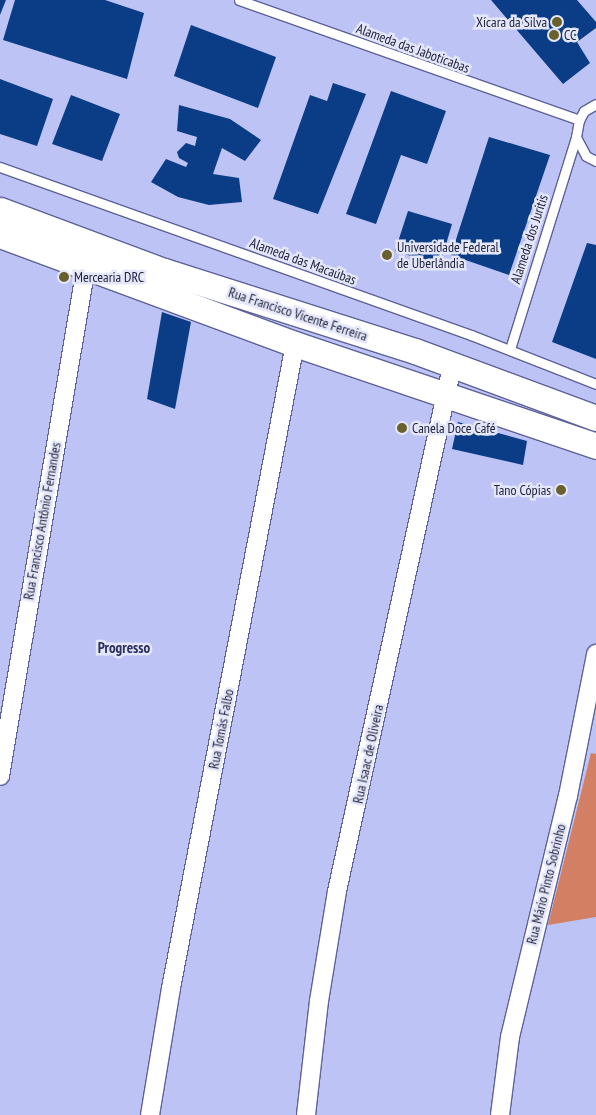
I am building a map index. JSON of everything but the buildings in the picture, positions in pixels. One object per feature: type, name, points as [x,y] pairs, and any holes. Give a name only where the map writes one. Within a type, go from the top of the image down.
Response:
[{"type":"main road","name":"Rua Francisco Vicente Ferreira","points":[[0,210],[164,271],[415,351],[452,367],[596,418]]},
{"type":"main road","name":"Rua Francisco Vicente Ferreira","points":[[0,235],[295,344],[596,446]]},
{"type":"street","name":"Rua Francisco Antônio Fernandes","points":[[0,776],[86,266]]},
{"type":"street","name":"Rua Tomás Falbo","points":[[150,1115],[171,988],[295,344]]},
{"type":"street","name":"Rua Isaac de Oliveira","points":[[306,1115],[319,1001],[337,891],[452,367]]},
{"type":"street","name":"Rua Mário Pinto Sobrinho","points":[[500,1115],[510,1037],[568,796],[596,654]]},
{"type":"lane","name":"Alameda das Jaboticabas","points":[[239,0],[579,120]]},
{"type":"lane","points":[[579,120],[584,111],[596,104]]},
{"type":"lane","name":"Alameda dos Juritis","points":[[510,349],[576,137],[579,120]]},
{"type":"lane","points":[[576,137],[586,156],[596,161]]},
{"type":"lane","name":"Alameda das Macaúbas","points":[[0,167],[510,349],[596,384]]},
{"type":"shaded area","points":[[591,753],[596,754],[596,917],[548,925]]},
{"type":"place","name":"Xícara da Silva","points":[[557,22]]},
{"type":"place","name":"CC","points":[[554,35]]},
{"type":"place","name":"Universidade Federal de Uberlândia","points":[[387,255]]},
{"type":"place","name":"Mercearia DRC","points":[[64,277]]},
{"type":"place","name":"Canela Doce Café","points":[[402,428]]},
{"type":"place","name":"Tano Cópias","points":[[561,490]]},
{"type":"district","name":"Progresso","points":[[124,648]]}]
